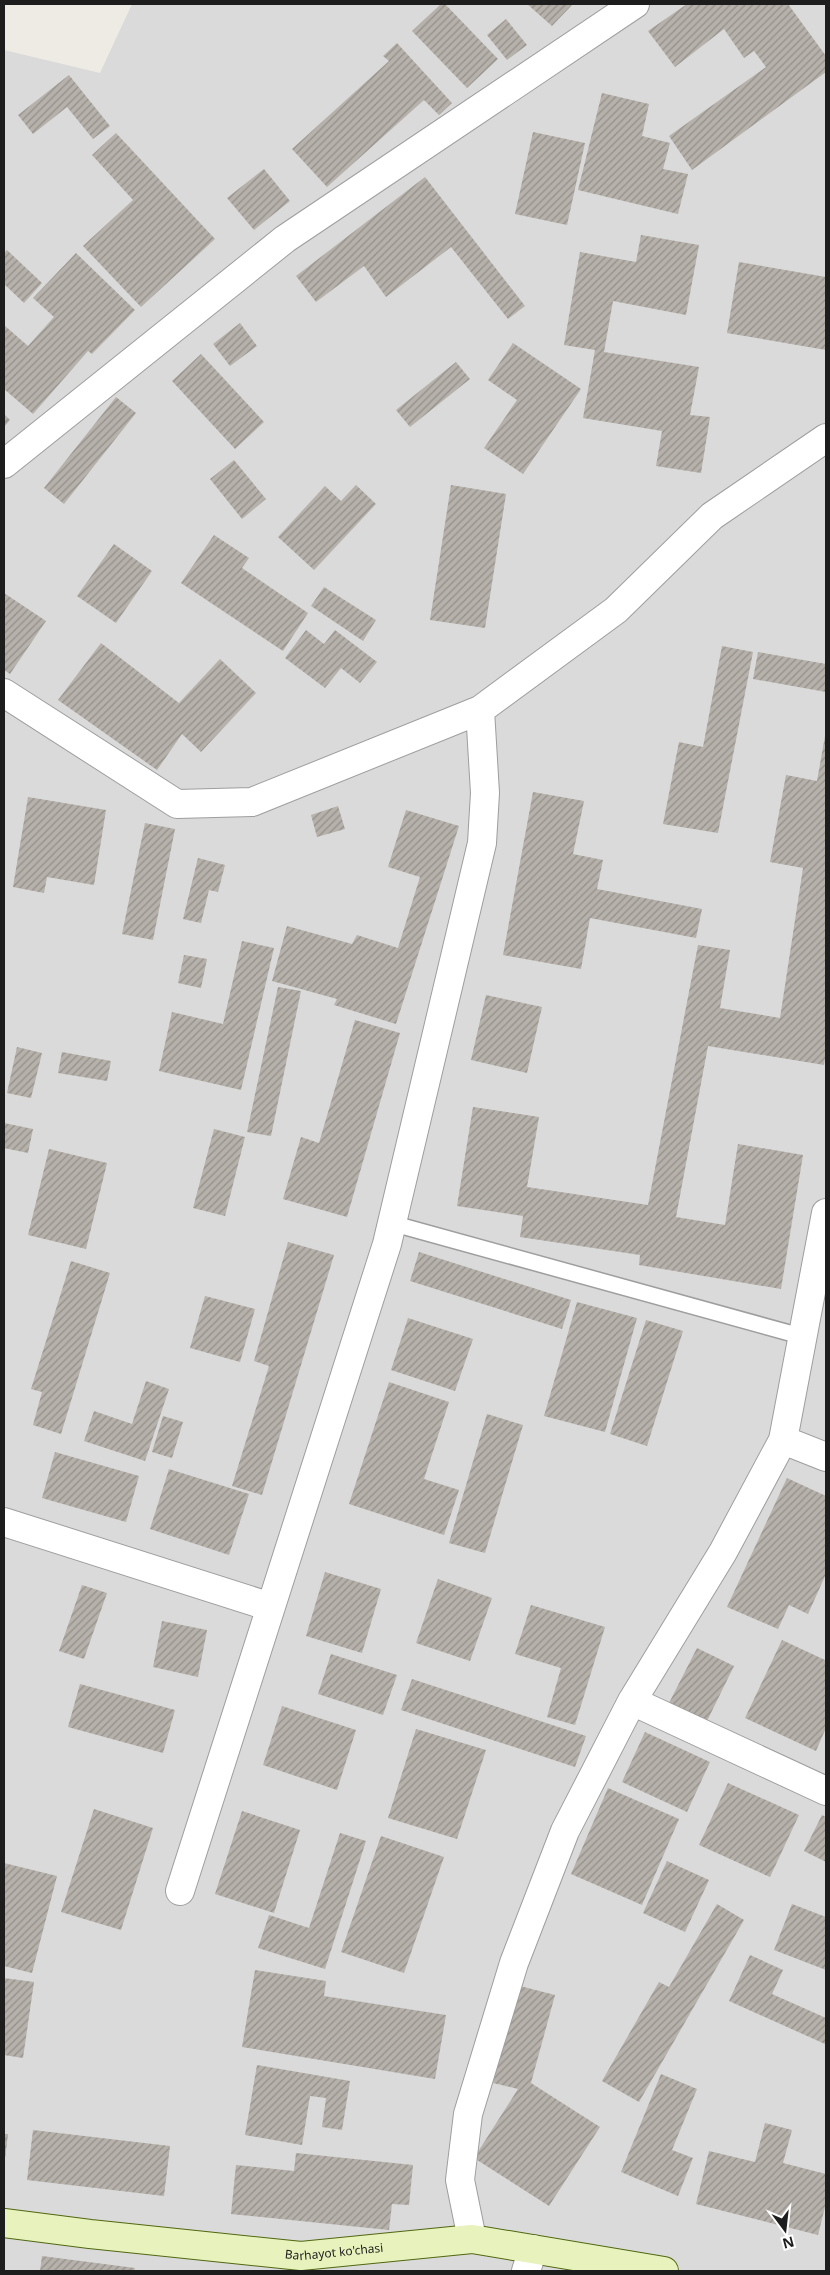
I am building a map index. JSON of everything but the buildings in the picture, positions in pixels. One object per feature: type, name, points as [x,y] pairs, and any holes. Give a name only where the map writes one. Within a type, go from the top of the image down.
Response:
[{"type":"street","points":[[4,464],[286,239],[635,4]]},
{"type":"street","points":[[4,693],[177,804],[252,802],[480,710],[616,610],[712,516],[826,438]]},
{"type":"street","points":[[180,1891],[387,1244],[482,843],[485,793],[480,710]]},
{"type":"street","points":[[472,2239],[460,2180],[468,2114],[514,1963],[565,1831],[632,1701],[723,1552],[783,1440],[815,1340],[826,1213]]},
{"type":"street","points":[[783,1440],[826,1457]]},
{"type":"street","points":[[4,1522],[271,1607]]},
{"type":"street","points":[[632,1701],[826,1791]]},
{"type":"street","name":"Barhayot ko'chasi","points":[[4,2223],[298,2264],[472,2239],[530,2260],[664,2271]]},
{"type":"lane","points":[[391,1223],[815,1340]]},
{"type":"shaded area","points":[[132,4],[826,4],[826,2271],[4,2271],[4,50],[100,73]]}]
